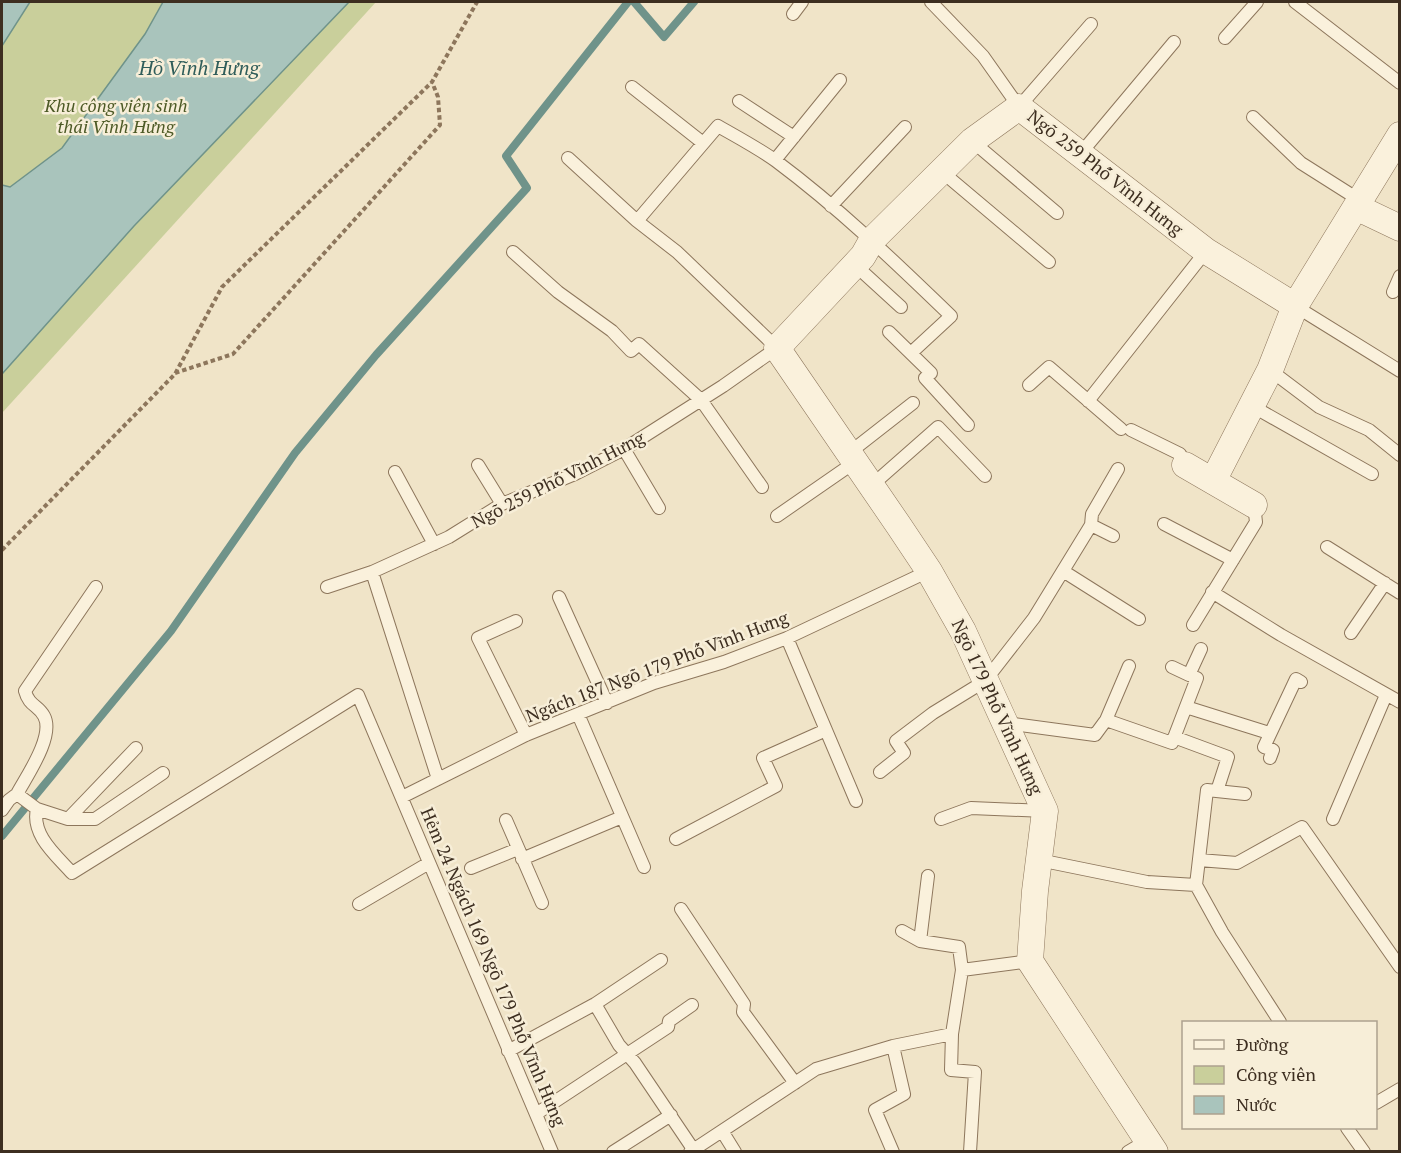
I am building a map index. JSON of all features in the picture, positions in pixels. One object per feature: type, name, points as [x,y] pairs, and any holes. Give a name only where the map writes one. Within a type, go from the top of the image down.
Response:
[{"type":"street","name":"Ngõ 259 Phố Vĩnh Hưng","points":[[777,348],[855,265],[872,240],[941,171],[972,141],[1019,107],[1206,251],[1295,306]]},
{"type":"street","points":[[1213,481],[1270,370],[1295,306],[1400,135]]},
{"type":"street","points":[[1358,204],[1400,228]]},
{"type":"street","name":"Ngõ 179 Phố Vĩnh Hưng","points":[[777,348],[929,571],[963,631],[1046,811],[1030,960]]},
{"type":"street","points":[[1185,465],[1254,505]]},
{"type":"street","points":[[1030,960],[1143,1148]]},
{"type":"lane","points":[[793,14],[802,2]]},
{"type":"lane","points":[[933,2],[983,56],[1019,107],[1091,24]]},
{"type":"lane","points":[[1225,38],[1257,2]]},
{"type":"lane","points":[[1295,2],[1400,83]]},
{"type":"lane","points":[[1081,153],[1174,42]]},
{"type":"lane","points":[[775,160],[840,80]]},
{"type":"lane","points":[[632,87],[703,143]]},
{"type":"lane","points":[[739,101],[794,137]]},
{"type":"lane","points":[[1253,117],[1302,163],[1358,204]]},
{"type":"lane","points":[[637,220],[718,126],[775,160],[872,240],[951,316],[911,352]]},
{"type":"lane","points":[[831,206],[905,127]]},
{"type":"lane","points":[[972,141],[1057,213]]},
{"type":"lane","points":[[568,158],[637,220],[677,252],[777,348]]},
{"type":"lane","points":[[941,171],[1049,262]]},
{"type":"lane","points":[[1088,400],[1206,251]]},
{"type":"lane","points":[[513,252],[558,292],[612,331],[631,351],[639,344],[701,400],[762,487]]},
{"type":"lane","points":[[855,265],[901,307]]},
{"type":"lane","points":[[1393,292],[1400,276]]},
{"type":"lane","points":[[1295,306],[1400,371]]},
{"type":"lane","points":[[889,332],[931,372],[924,378],[968,425]]},
{"type":"lane","name":"Ngõ 259 Phố Vĩnh Hưng","points":[[327,587],[372,572],[434,544],[502,504],[575,474],[624,449],[777,348]]},
{"type":"lane","points":[[1029,385],[1049,367],[1126,430],[1180,454],[1185,465]]},
{"type":"lane","points":[[1270,370],[1319,407],[1369,430],[1400,455]]},
{"type":"lane","points":[[777,516],[852,457],[913,403]]},
{"type":"lane","points":[[1252,406],[1372,474]]},
{"type":"lane","points":[[872,486],[938,427],[985,476]]},
{"type":"lane","points":[[624,449],[659,508]]},
{"type":"lane","points":[[478,465],[502,504]]},
{"type":"lane","points":[[880,772],[904,753],[896,741],[933,713],[985,681],[1034,618],[1091,525],[1092,514],[1118,469]]},
{"type":"lane","points":[[395,472],[434,544]]},
{"type":"lane","points":[[1193,625],[1256,522],[1254,505]]},
{"type":"lane","points":[[1164,524],[1233,560]]},
{"type":"lane","points":[[1091,525],[1113,536]]},
{"type":"lane","points":[[1327,547],[1400,593]]},
{"type":"lane","name":"Ngách 187 Ngõ 179 Phố Vĩnh Hưng","points":[[402,797],[526,735],[654,683],[724,662],[787,638],[929,571]]},
{"type":"lane","points":[[1063,571],[1139,619]]},
{"type":"lane","points":[[372,572],[438,779]]},
{"type":"lane","points":[[1351,633],[1385,583]]},
{"type":"lane","points":[[2,810],[17,794],[43,744],[47,727],[44,715],[28,702],[25,691],[96,587]]},
{"type":"lane","points":[[1212,592],[1281,635],[1400,702]]},
{"type":"lane","points":[[559,597],[607,703]]},
{"type":"lane","points":[[516,621],[478,638],[526,735]]},
{"type":"lane","points":[[787,638],[856,801]]},
{"type":"lane","points":[[1189,675],[1201,649]]},
{"type":"lane","points":[[1006,723],[1095,735],[1106,720],[1129,666]]},
{"type":"lane","points":[[1106,720],[1172,743],[1197,678],[1172,667]]},
{"type":"lane","points":[[1270,758],[1273,750],[1263,747],[1296,679],[1301,682]]},
{"type":"lane","points":[[37,808],[35,825],[46,844],[72,873],[358,695],[402,797]]},
{"type":"lane","points":[[1333,819],[1386,695]]},
{"type":"lane","points":[[1186,706],[1269,733]]},
{"type":"lane","points":[[578,714],[644,867]]},
{"type":"lane","points":[[676,839],[776,786],[763,758],[826,730]]},
{"type":"lane","points":[[1174,737],[1228,757],[1217,791]]},
{"type":"lane","points":[[68,819],[136,748]]},
{"type":"lane","points":[[17,794],[37,808],[68,819],[95,819],[163,772]]},
{"type":"lane","points":[[1245,794],[1208,789],[1196,885],[1222,932],[1279,1021]]},
{"type":"lane","name":"Hẻm 24 Ngách 169 Ngõ 179 Phố Vĩnh Hưng","points":[[402,797],[552,1152]]},
{"type":"lane","points":[[941,819],[971,808],[1046,811]]},
{"type":"lane","points":[[471,868],[520,854],[622,817]]},
{"type":"lane","points":[[506,820],[542,903]]},
{"type":"lane","points":[[1199,860],[1238,863],[1302,827],[1400,967]]},
{"type":"lane","points":[[1039,860],[1147,882],[1196,885]]},
{"type":"lane","points":[[359,904],[429,862]]},
{"type":"lane","points":[[920,941],[928,876]]},
{"type":"lane","points":[[681,909],[744,1004],[743,1012],[795,1083]]},
{"type":"lane","points":[[902,931],[920,941],[959,947],[962,970],[952,1034],[951,1070],[975,1072],[970,1152]]},
{"type":"lane","points":[[508,1051],[595,1004],[661,960]]},
{"type":"lane","points":[[962,970],[1030,960]]},
{"type":"lane","points":[[595,1004],[619,1046],[671,1116],[692,1150],[816,1069],[893,1046],[952,1034]]},
{"type":"lane","points":[[536,1114],[668,1027],[669,1022],[692,1005]]},
{"type":"lane","points":[[893,1046],[904,1094],[876,1110],[893,1152]]},
{"type":"lane","points":[[1377,1102],[1400,1089]]},
{"type":"lane","points":[[613,1152],[671,1116]]},
{"type":"lane","points":[[1348,1129],[1364,1152]]},
{"type":"lane","points":[[722,1131],[735,1152]]},
{"type":"path","points":[[2,550],[175,374],[222,287],[432,82],[477,2]]},
{"type":"path","points":[[175,374],[233,354],[398,174],[440,125],[438,97],[432,82]]},
{"type":"green space","name":"Khu công viên sinh thái Vĩnh Hưng","points":[[2,2],[376,2],[2,413]]},
{"type":"water","points":[[2,2],[30,2],[2,46]]},
{"type":"water","name":"Hồ Vĩnh Hưng","points":[[163,2],[349,2],[134,226],[2,374],[2,185],[10,187],[62,148],[145,34]]},
{"type":"waterway","points":[[2,836],[171,631],[295,453],[376,355],[527,188],[506,156],[628,2]]},
{"type":"waterway","points":[[634,2],[664,37],[694,2]]}]
